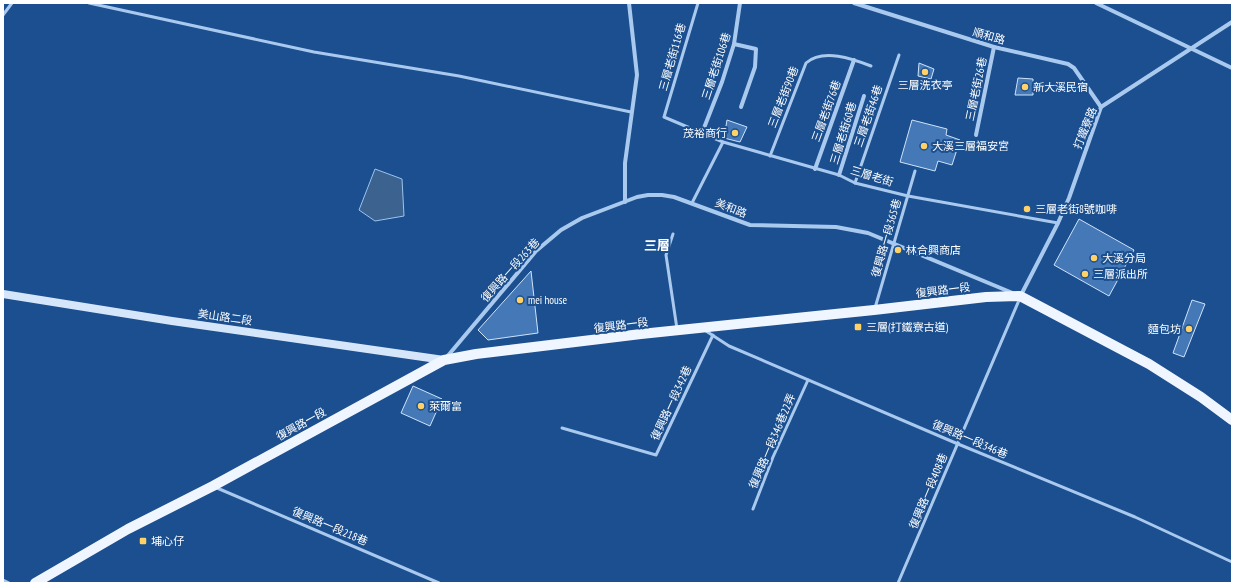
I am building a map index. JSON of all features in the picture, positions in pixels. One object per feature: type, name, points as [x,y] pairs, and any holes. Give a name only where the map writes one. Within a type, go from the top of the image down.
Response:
[{"type":"main road","name":"復興路一段","points":[[36,583],[128,530],[213,486],[444,360],[476,354],[986,297],[1020,296],[1149,364],[1201,397],[1232,420]]},
{"type":"street","points":[[625,202],[625,162],[637,75],[629,3]]},
{"type":"street","name":"三層老街106巷","points":[[702,134],[722,82],[734,44],[740,3]]},
{"type":"street","name":"順和路","points":[[854,3],[994,47],[1071,65],[1101,108]]},
{"type":"street","points":[[1096,3],[1232,68]]},
{"type":"street","name":"打鐵寮路","points":[[1020,296],[1058,223],[1069,198],[1101,108],[1232,22]]},
{"type":"street","points":[[734,44],[756,49],[755,67],[741,107]]},
{"type":"street","name":"三層老街26巷","points":[[976,135],[994,47]]},
{"type":"street","name":"三層老街76巷","points":[[815,169],[854,60]]},
{"type":"street","name":"三層老街60巷","points":[[839,176],[864,96]]},
{"type":"street","name":"美和路","points":[[625,202],[637,197],[662,195],[692,203],[750,225],[836,227],[868,233],[1020,296]]},
{"type":"street","name":"復興路一段263巷","points":[[444,360],[536,252],[561,230],[582,218],[625,202]]},
{"type":"street","name":"美山路二段","points":[[3,294],[172,321],[444,360]]},
{"type":"lane","points":[[3,15],[12,3]]},
{"type":"lane","points":[[89,3],[314,52],[459,76],[631,112]]},
{"type":"lane","name":"三層老街116巷","points":[[664,117],[698,3]]},
{"type":"lane","name":"三層老街46巷","points":[[855,182],[899,55]]},
{"type":"lane","name":"三層老街90巷","points":[[770,156],[806,63],[811,59],[823,56],[837,56],[871,66]]},
{"type":"lane","name":"三層老街","points":[[664,117],[723,142],[855,182],[908,196],[1058,223]]},
{"type":"lane","points":[[692,203],[723,142]]},
{"type":"lane","name":"復興路一段365巷","points":[[874,310],[915,171]]},
{"type":"lane","points":[[673,234],[666,256],[678,331]]},
{"type":"lane","name":"復興路一段408巷","points":[[898,583],[1020,296]]},
{"type":"lane","name":"復興路一段346巷","points":[[703,328],[729,346],[958,444],[1135,517],[1232,562]]},
{"type":"lane","name":"復興路一段342巷","points":[[562,428],[656,455],[713,335]]},
{"type":"lane","name":"復興路一段346巷22弄","points":[[752,509],[773,457],[808,380]]},
{"type":"lane","name":"復興路一段218巷","points":[[213,486],[439,583]]},
{"type":"lane","points":[[3,580],[9,583]]},
{"type":"water","points":[[375,169],[402,179],[404,216],[375,221],[359,210]]},
{"type":"building","name":"三層洗衣亭","points":[[919,63],[934,69],[931,79],[918,76]]},
{"type":"building","name":"新大溪民宿","points":[[1018,78],[1033,79],[1033,95],[1015,95]]},
{"type":"building","name":"茂裕商行","points":[[727,120],[747,127],[740,142],[724,138]]},
{"type":"building","name":"大溪三層福安宮","points":[[912,120],[947,129],[946,135],[960,140],[952,165],[938,161],[935,171],[900,162]]},
{"type":"building","name":"大溪分局","points":[[1079,219],[1134,250],[1109,296],[1054,265]]},
{"type":"building","name":"mei house","points":[[531,271],[538,333],[488,340],[478,330]]},
{"type":"building","name":"麵包坊","points":[[1192,300],[1205,304],[1184,357],[1173,353]]},
{"type":"building","name":"萊爾富","points":[[413,386],[442,399],[430,426],[401,413]]},
{"type":"place","name":"三層洗衣亭","points":[[925,72]]},
{"type":"place","name":"新大溪民宿","points":[[1025,87]]},
{"type":"place","name":"茂裕商行","points":[[735,133]]},
{"type":"place","name":"大溪三層福安宮","points":[[924,146]]},
{"type":"place","name":"三層老街8號咖啡","points":[[1027,209]]},
{"type":"place","name":"林合興商店","points":[[898,250]]},
{"type":"place","name":"大溪分局","points":[[1094,258]]},
{"type":"place","name":"三層派出所","points":[[1085,274]]},
{"type":"place","name":"mei house","points":[[520,300]]},
{"type":"place","name":"三層(打鐵寮古道)","points":[[858,327]]},
{"type":"place","name":"麵包坊","points":[[1189,329]]},
{"type":"place","name":"萊爾富","points":[[421,406]]},
{"type":"place","name":"埔心仔","points":[[143,541]]},
{"type":"district","name":"三層","points":[[657,245]]}]
